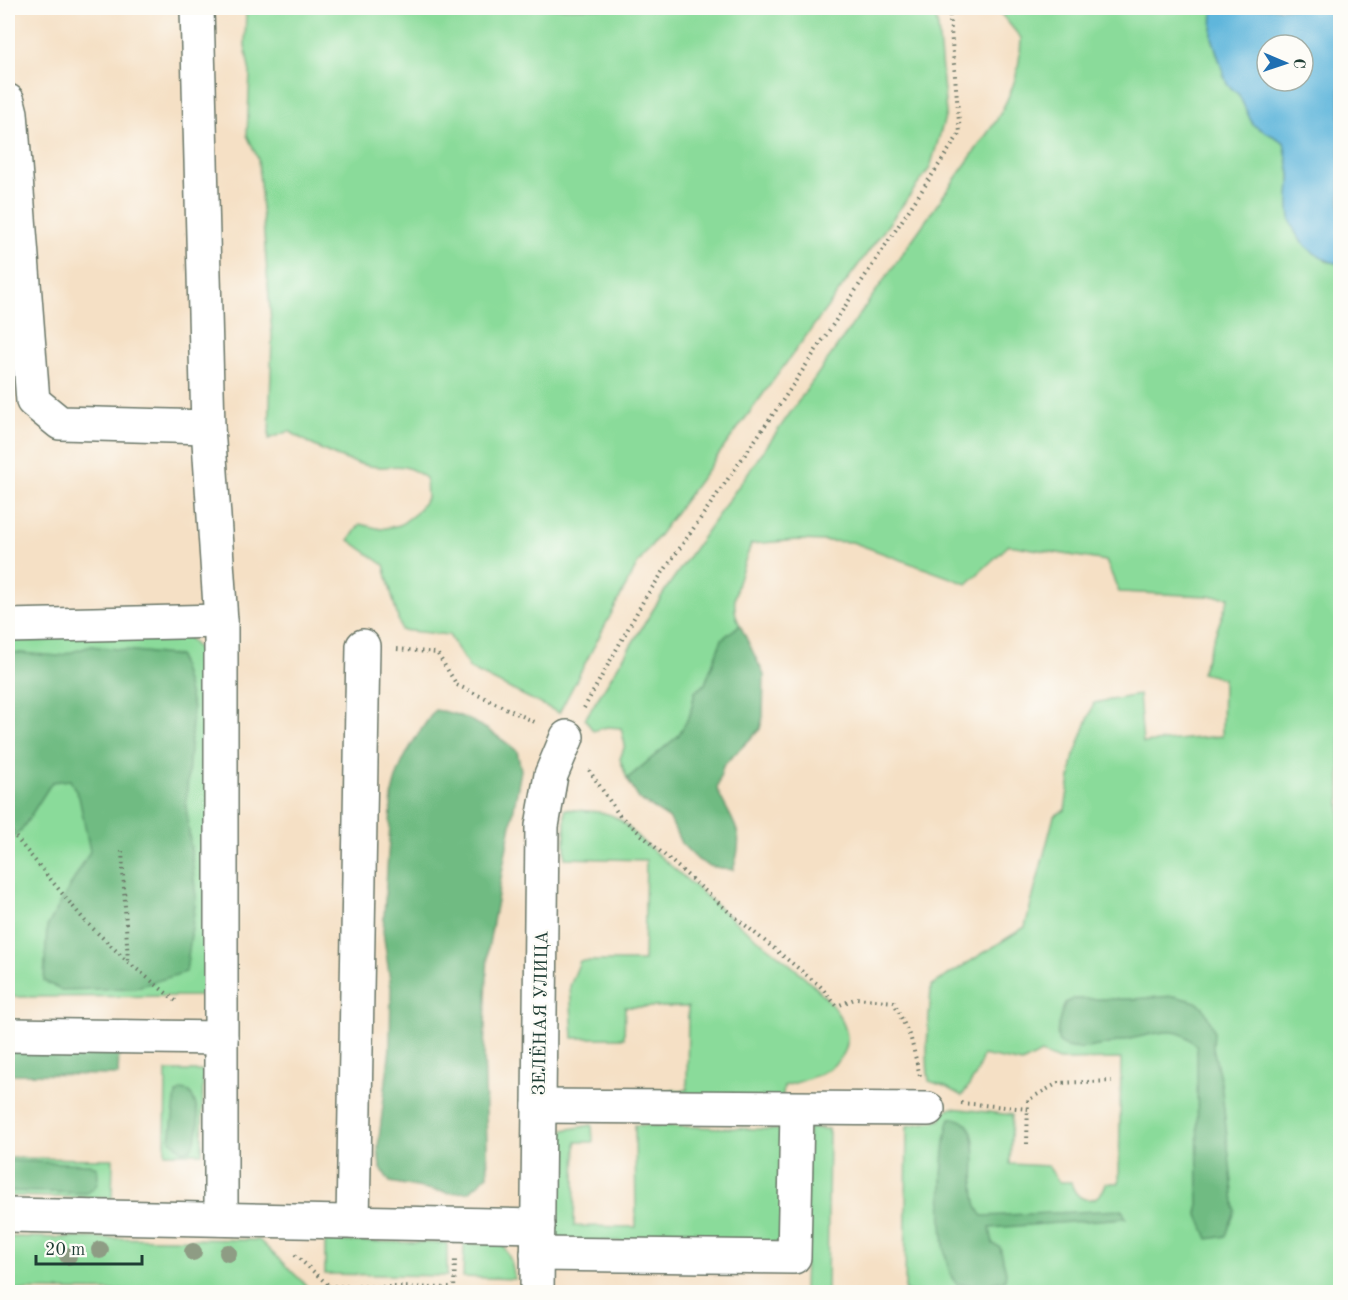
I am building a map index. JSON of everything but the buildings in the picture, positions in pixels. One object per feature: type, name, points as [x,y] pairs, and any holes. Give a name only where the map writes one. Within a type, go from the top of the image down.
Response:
[{"type":"street","points":[[197,8],[208,428],[221,621],[221,1219]]},
{"type":"street","points":[[8,101],[11,114],[20,400],[60,423],[208,428]]},
{"type":"street","points":[[8,626],[221,621]]},
{"type":"street","points":[[353,1222],[363,646]]},
{"type":"street","name":"ЗЕЛЁНАЯ УЛИЦА","points":[[537,1293],[542,826],[551,775],[567,737]]},
{"type":"street","points":[[8,1035],[221,1038]]},
{"type":"street","points":[[539,1106],[797,1110],[928,1109]]},
{"type":"street","points":[[8,1215],[353,1222],[538,1240],[794,1257],[797,1110]]},
{"type":"path","points":[[567,737],[645,598],[783,400],[960,133],[949,8]]},
{"type":"path","points":[[363,646],[437,653],[457,686],[567,737],[620,815],[729,912],[820,986],[837,1006],[857,998],[894,1002],[910,1040],[928,1109],[961,1103],[1028,1109]]},
{"type":"path","points":[[8,828],[85,921],[128,962],[179,1004]]},
{"type":"path","points":[[122,851],[128,962]]},
{"type":"path","points":[[1027,1144],[1028,1100],[1058,1083],[1112,1081]]},
{"type":"path","points":[[328,1286],[454,1288]]},
{"type":"green space","points":[[246,8],[934,8],[946,114],[930,168],[637,565],[559,713],[470,669],[449,635],[401,630],[384,565],[349,540],[360,524],[381,529],[400,525],[416,513],[427,498],[426,478],[408,468],[375,467],[335,456],[289,431],[269,439],[272,335],[258,159],[247,135],[250,73],[245,46]]},
{"type":"green space","points":[[996,8],[1213,8],[1212,38],[1227,84],[1239,95],[1253,125],[1284,142],[1290,175],[1289,209],[1326,261],[1340,264],[1340,1292],[905,1292],[907,1126],[941,1120],[945,1111],[952,1108],[1012,1115],[1010,1164],[1048,1166],[1059,1182],[1071,1182],[1078,1195],[1088,1199],[1099,1195],[1106,1183],[1119,1183],[1121,1059],[1059,1060],[1041,1053],[1022,1063],[983,1055],[976,1075],[962,1096],[929,1081],[927,1045],[931,986],[1025,927],[1054,816],[1065,810],[1073,759],[1094,703],[1139,695],[1143,743],[1222,736],[1223,678],[1201,673],[1229,597],[1119,592],[1106,561],[1009,545],[967,584],[852,542],[797,540],[751,544],[735,596],[736,616],[740,625],[722,640],[705,684],[695,692],[690,715],[678,736],[627,779],[620,759],[625,745],[621,728],[607,727],[593,731],[585,719],[666,589],[996,121],[1014,81],[1021,38]]},
{"type":"green space","points":[[740,625],[764,675],[763,716],[760,729],[723,766],[717,789],[736,827],[738,836],[739,845],[733,870],[709,866],[698,860],[681,843],[670,819],[639,799],[627,779],[678,736],[690,715],[695,692],[705,684],[722,639]]},
{"type":"green space","points":[[185,633],[210,664],[212,996],[8,997],[8,634]]},
{"type":"green space","points":[[91,646],[179,656],[193,708],[186,804],[196,897],[186,972],[134,988],[61,990],[44,981],[47,927],[90,851],[79,797],[70,780],[52,782],[21,831],[8,840],[8,652],[59,656]]},
{"type":"green space","points":[[435,710],[468,719],[498,737],[517,751],[521,770],[488,949],[484,1053],[488,1175],[469,1192],[449,1193],[390,1182],[380,1167],[378,1147],[390,1048],[391,988],[383,931],[392,794],[403,760]]},
{"type":"green space","points":[[565,809],[604,813],[619,819],[725,913],[805,977],[830,1002],[845,1027],[845,1050],[827,1070],[784,1086],[782,1102],[635,1099],[624,1089],[687,1090],[688,1007],[625,1007],[624,1038],[573,1038],[570,986],[580,961],[644,961],[646,860],[565,858]]},
{"type":"green space","points":[[1174,996],[1196,1002],[1203,1007],[1214,1030],[1213,1048],[1221,1082],[1235,1211],[1226,1236],[1208,1239],[1198,1215],[1197,1046],[1181,1034],[1166,1032],[1082,1048],[1069,1048],[1060,1043],[1058,1039],[1059,1023],[1065,1003],[1073,999]]},
{"type":"green space","points":[[8,1048],[119,1049],[118,1075],[8,1074]]},
{"type":"green space","points":[[166,1071],[203,1071],[202,1153],[165,1153]]},
{"type":"green space","points":[[182,1090],[190,1092],[198,1113],[195,1142],[191,1149],[183,1151],[170,1140],[176,1094]]},
{"type":"green space","points":[[950,1118],[963,1122],[971,1130],[975,1158],[974,1191],[977,1205],[983,1216],[1122,1210],[1126,1218],[990,1228],[993,1244],[1000,1247],[1006,1272],[1005,1280],[982,1286],[957,1284],[950,1273],[942,1230],[942,1177]]},
{"type":"green space","points":[[592,1125],[593,1142],[576,1142],[574,1226],[636,1227],[635,1125],[786,1130],[784,1243],[553,1241],[550,1168],[564,1130]]},
{"type":"green space","points":[[808,1128],[829,1129],[827,1292],[804,1292]]},
{"type":"green space","points":[[8,1158],[113,1159],[112,1198],[8,1196]]},
{"type":"green space","points":[[8,1161],[89,1164],[97,1167],[97,1183],[87,1193],[8,1191]]},
{"type":"green space","points":[[8,1237],[259,1240],[306,1285],[306,1292],[8,1290]]},
{"type":"green space","points":[[325,1241],[447,1243],[447,1276],[325,1274]]},
{"type":"green space","points":[[464,1244],[503,1244],[511,1261],[515,1279],[463,1277]]},
{"type":"water","points":[[1213,8],[1340,8],[1340,264],[1312,251],[1298,236],[1290,218],[1290,174],[1284,142],[1253,125],[1239,95],[1227,84],[1212,37]]}]
